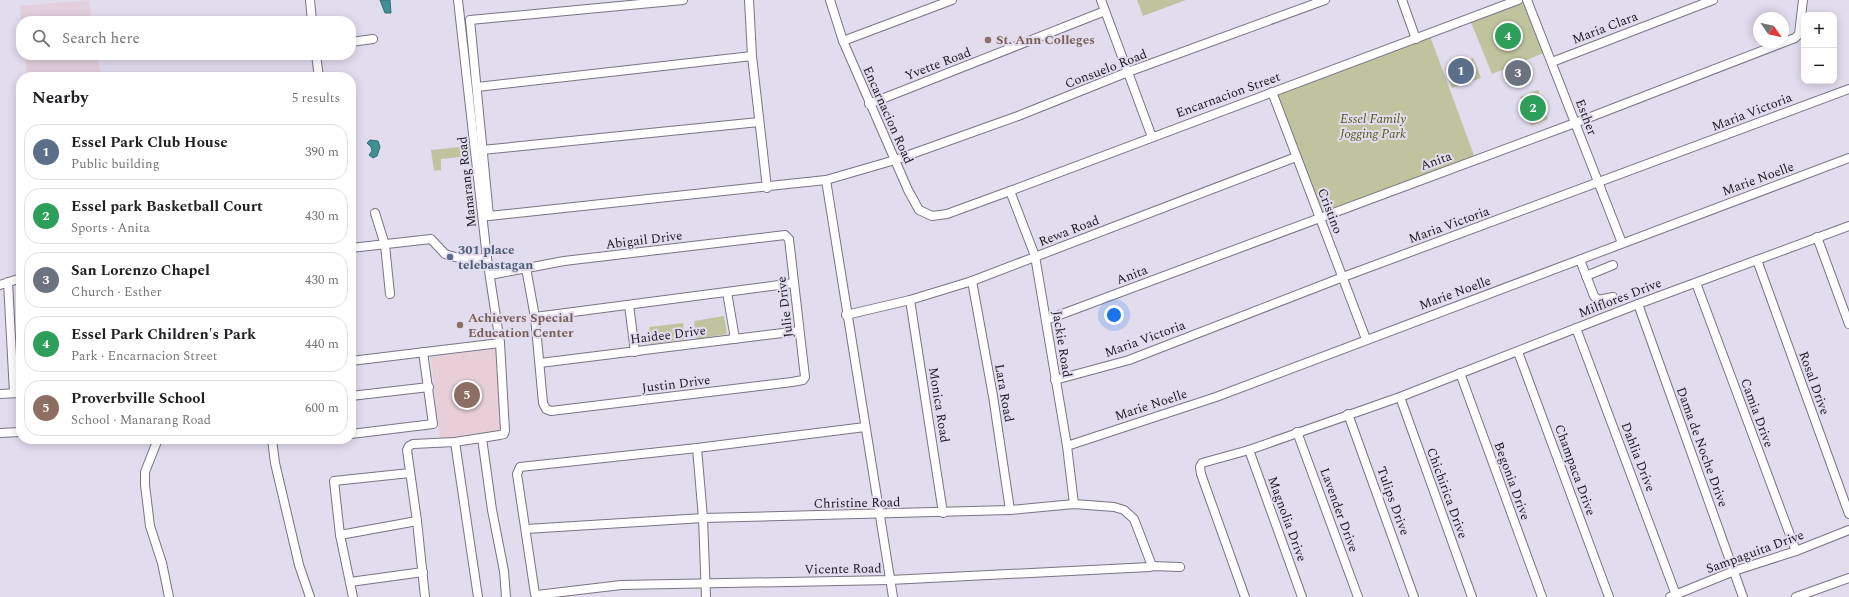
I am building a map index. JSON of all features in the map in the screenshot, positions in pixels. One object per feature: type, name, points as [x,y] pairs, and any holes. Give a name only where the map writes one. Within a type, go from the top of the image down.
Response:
[{"type":"street","points":[[310,0],[312,16]]},
{"type":"street","name":"Manarang Road","points":[[458,0],[487,258],[500,343],[504,434],[482,438]]},
{"type":"street","points":[[683,0],[470,20],[482,150],[759,122]]},
{"type":"street","points":[[749,0],[752,56],[768,188]]},
{"type":"street","name":"Encarnacion Road","points":[[830,0],[843,42],[908,190],[919,210],[932,216],[947,214]]},
{"type":"street","points":[[843,42],[952,0]]},
{"type":"street","points":[[1101,0],[1152,137]]},
{"type":"street","name":"Consuelo Road","points":[[482,150],[489,216],[768,188],[826,180],[895,160],[1018,116],[1128,72],[1325,0]]},
{"type":"street","points":[[1402,0],[1416,39]]},
{"type":"street","name":"Encarnacion Street","points":[[947,214],[1518,0]]},
{"type":"street","name":"Esther","points":[[1527,0],[1622,243]]},
{"type":"street","name":"Anita","points":[[1046,320],[1319,217],[1575,123],[1795,38],[1800,34],[1802,0]]},
{"type":"street","name":"Maria Clara","points":[[1552,62],[1708,1]]},
{"type":"street","name":"Yvette Road","points":[[869,104],[1105,11]]},
{"type":"street","points":[[356,41],[373,39]]},
{"type":"street","points":[[477,87],[752,56]]},
{"type":"street","points":[[317,60],[318,72]]},
{"type":"street","name":"Maria Victoria","points":[[1055,380],[1130,360],[1343,277],[1849,89]]},
{"type":"street","name":"Cristino","points":[[1272,92],[1366,339]]},
{"type":"street","name":"Rewa Road","points":[[846,314],[910,300],[972,281],[1296,157]]},
{"type":"street","name":"Marie Noelle","points":[[1067,446],[1216,397],[1366,339],[1849,158]]},
{"type":"street","points":[[826,180],[846,314],[893,597]]},
{"type":"street","name":"Jackie Road","points":[[1010,191],[1035,256],[1067,446],[1074,504]]},
{"type":"street","points":[[375,213],[385,245],[390,294]]},
{"type":"street","name":"Milflores Drive","points":[[1245,597],[1200,467],[1202,463],[1249,450],[1400,397],[1638,304],[1849,226]]},
{"type":"street","name":"Abigail Drive","points":[[490,275],[564,261],[777,236],[787,237]]},
{"type":"street","name":"Julie Drive","points":[[787,237],[806,374]]},
{"type":"street","points":[[1817,237],[1849,324]]},
{"type":"street","points":[[356,248],[431,239],[445,254],[462,259],[487,258]]},
{"type":"street","points":[[1580,260],[1594,296],[1598,300],[1613,296]]},
{"type":"street","name":"Rosal Drive","points":[[1757,260],[1849,514]]},
{"type":"street","points":[[1586,276],[1613,265]]},
{"type":"street","points":[[526,268],[535,317],[540,363]]},
{"type":"street","points":[[16,279],[4,283],[16,385]]},
{"type":"street","name":"Lara Road","points":[[972,281],[993,396],[1010,510]]},
{"type":"street","points":[[535,317],[794,283]]},
{"type":"street","name":"Camia Drive","points":[[1696,283],[1796,551]]},
{"type":"street","points":[[727,292],[735,339]]},
{"type":"street","name":"Monica Road","points":[[910,300],[943,513]]},
{"type":"street","name":"Dama de Noche Drive","points":[[1638,304],[1744,597]]},
{"type":"street","points":[[629,305],[635,352]]},
{"type":"street","name":"Dahlia Drive","points":[[1576,328],[1673,596]]},
{"type":"street","name":"Haidee Drive","points":[[540,363],[799,331]]},
{"type":"street","points":[[356,360],[500,343]]},
{"type":"street","points":[[356,433],[433,424],[423,352]]},
{"type":"street","name":"Champaca Drive","points":[[1518,352],[1609,597]]},
{"type":"street","name":"Justin Drive","points":[[540,363],[544,403],[546,409],[551,411],[792,382],[803,380],[806,374]]},
{"type":"street","name":"Begonia Drive","points":[[1460,374],[1542,597]]},
{"type":"street","points":[[356,395],[429,388]]},
{"type":"street","points":[[0,394],[16,393]]},
{"type":"street","name":"Chichirica Drive","points":[[1400,397],[1472,597]]},
{"type":"street","name":"Tulips Drive","points":[[1348,414],[1414,597]]},
{"type":"street","points":[[526,529],[517,474],[520,467],[697,448],[865,427]]},
{"type":"street","points":[[0,433],[16,432]]},
{"type":"street","name":"Lavender Drive","points":[[1297,432],[1358,597]]},
{"type":"street","points":[[425,597],[417,521],[407,450],[408,446],[413,444],[455,442],[482,438],[492,510],[504,571],[506,597]]},
{"type":"street","points":[[455,442],[478,597]]},
{"type":"street","points":[[156,444],[145,472],[145,485],[150,526],[162,563],[169,597]]},
{"type":"street","points":[[273,444],[275,463],[299,565],[310,597]]},
{"type":"street","points":[[697,448],[703,518],[706,597]]},
{"type":"street","name":"Magnolia Drive","points":[[1249,450],[1302,597]]},
{"type":"street","points":[[353,597],[340,534],[334,481],[410,473]]},
{"type":"street","name":"Christine Road","points":[[526,529],[703,518],[943,513],[1010,510],[1074,504],[1114,507],[1129,514],[1134,519],[1152,566]]},
{"type":"street","points":[[340,534],[417,521]]},
{"type":"street","name":"Vicente Road","points":[[526,529],[535,594],[537,596],[621,585],[890,580],[1152,566],[1180,567]]},
{"type":"street","name":"Sampaguita Drive","points":[[1673,596],[1734,571],[1796,551],[1849,530]]},
{"type":"street","points":[[350,582],[422,572]]},
{"type":"street","points":[[1796,597],[1849,578]]},
{"type":"shaded area","points":[[89,0],[91,16],[21,16],[20,6]]},
{"type":"shaded area","points":[[380,0],[390,0],[391,13],[385,13]]},
{"type":"shaded area","points":[[25,60],[98,60],[100,72],[27,72]]},
{"type":"shaded area","points":[[370,140],[378,141],[380,147],[377,156],[373,158],[369,155],[372,151],[371,147],[367,143]]},
{"type":"shaded area","points":[[496,349],[502,433],[440,441],[431,357]]},
{"type":"green space","points":[[1137,0],[1186,0],[1143,16]]},
{"type":"green space","points":[[1522,0],[1526,0],[1546,52],[1492,74],[1470,20]]},
{"type":"green space","name":"Essel Family Jogging Park","points":[[1430,36],[1475,158],[1321,215],[1276,93]]},
{"type":"green space","points":[[1473,58],[1481,78],[1452,88],[1445,69]]},
{"type":"green space","points":[[1538,90],[1548,119],[1531,126],[1520,97]]},
{"type":"green space","points":[[469,146],[470,156],[441,159],[441,170],[434,171],[431,150]]},
{"type":"green space","points":[[724,316],[727,334],[696,339],[694,321]]},
{"type":"green space","points":[[683,323],[685,339],[651,344],[649,327]]},
{"type":"place","name":"Essel Park Children's Park","points":[[1508,36]]},
{"type":"place","name":"St. Ann Colleges","points":[[988,40]]},
{"type":"place","name":"Essel Park Club House","points":[[1461,71]]},
{"type":"place","name":"San Lorenzo Chapel","points":[[1518,73]]},
{"type":"place","name":"Essel park Basketball Court","points":[[1533,108]]},
{"type":"place","name":"301 place telebastagan","points":[[450,257]]},
{"type":"place","name":"Achievers Special Education Center","points":[[460,325]]},
{"type":"place","name":"Proverbville School","points":[[467,395]]}]
